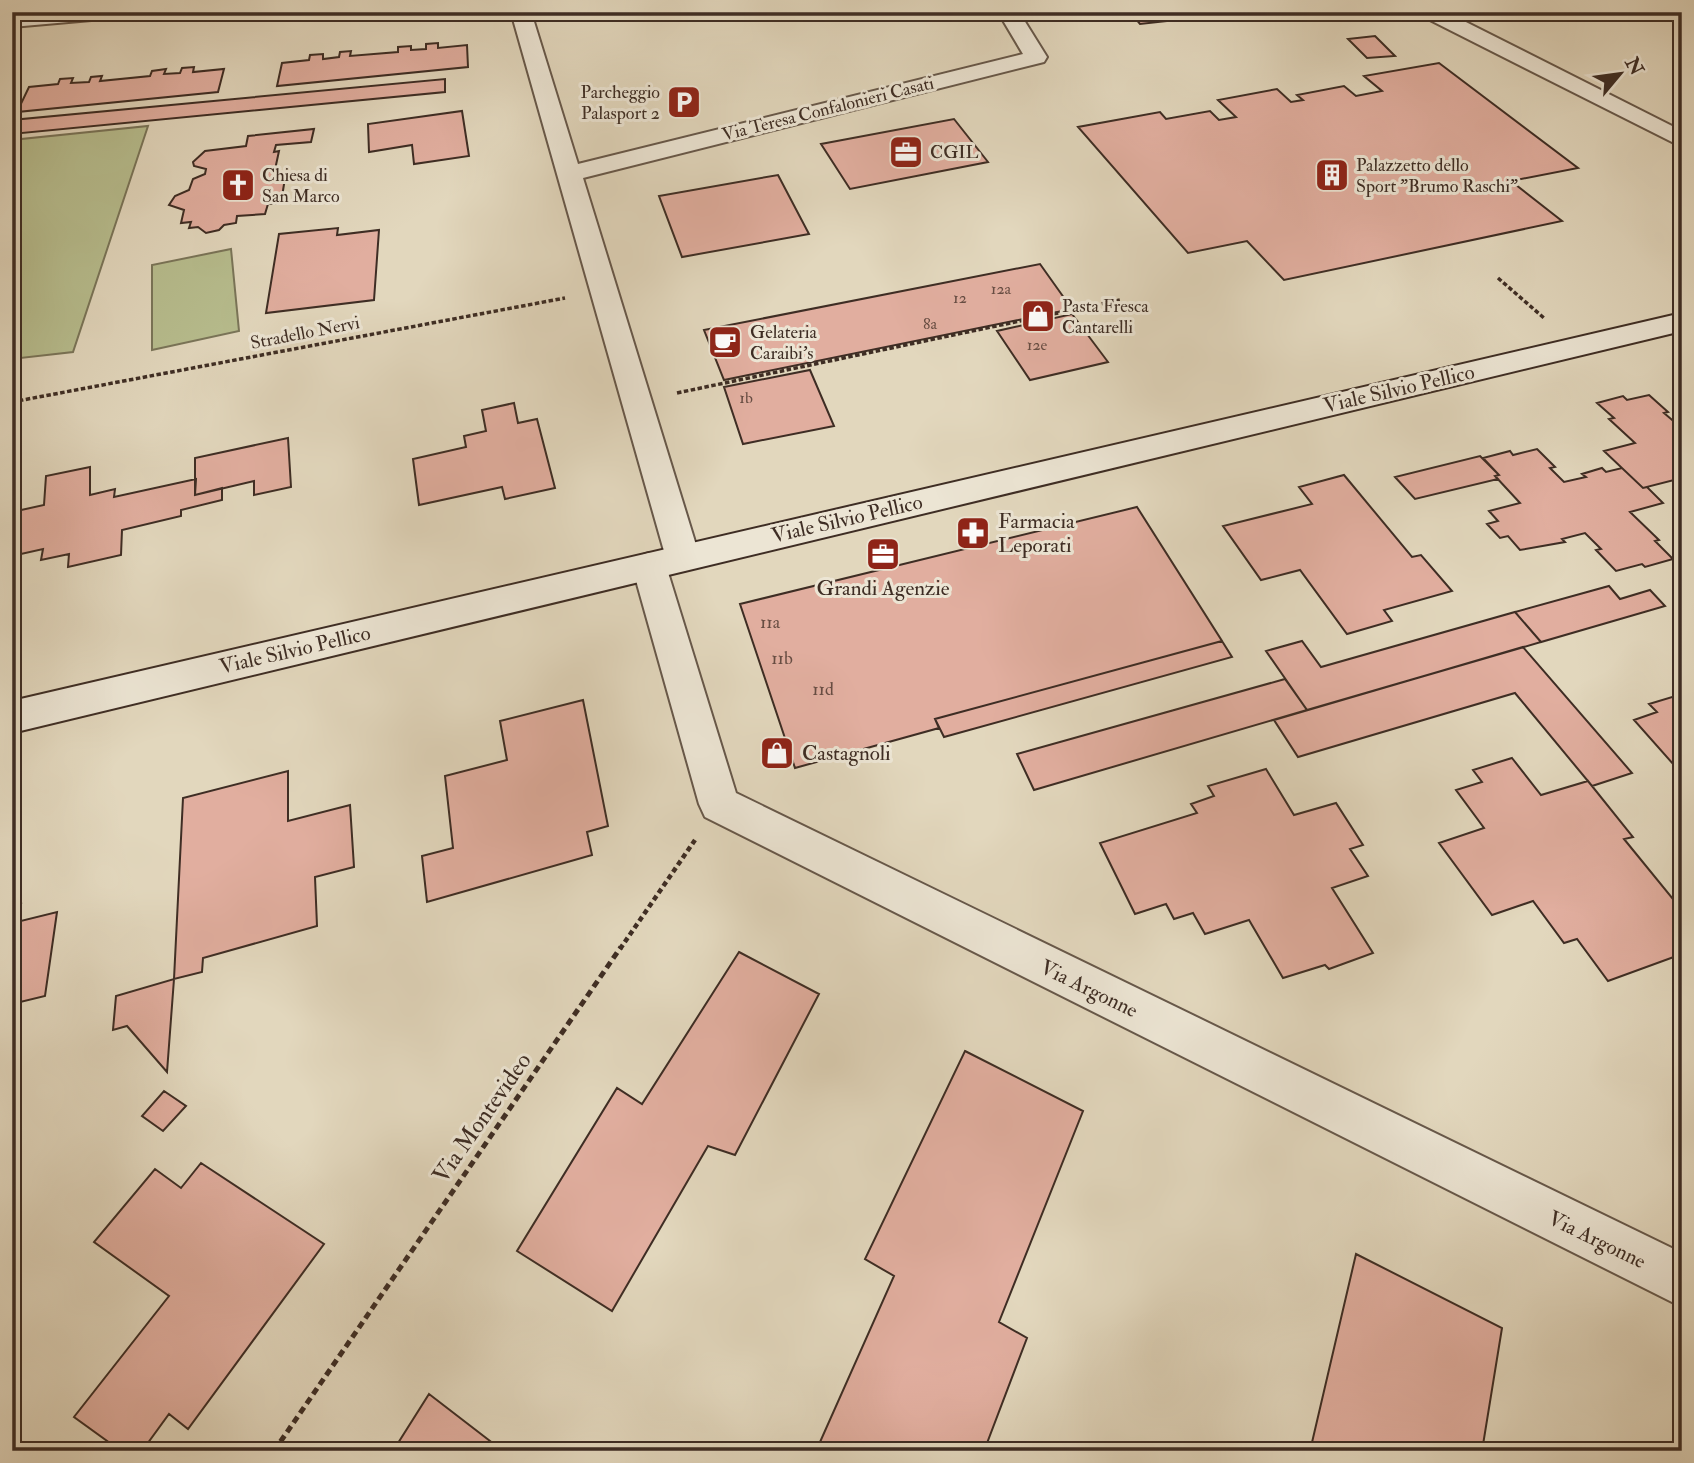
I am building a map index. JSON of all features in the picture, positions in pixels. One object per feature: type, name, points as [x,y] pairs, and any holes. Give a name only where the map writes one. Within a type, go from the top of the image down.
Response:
[{"type":"street","points":[[12,21],[114,12]]},
{"type":"street","points":[[521,12],[602,292],[668,501],[666,562],[719,804]]},
{"type":"street","name":"Via Teresa Confalonieri Casati","points":[[569,174],[1036,57],[1008,12]]},
{"type":"street","points":[[1429,12],[1682,140]]},
{"type":"street","name":"Viale Silvio Pellico","points":[[12,717],[1682,322]]},
{"type":"street","name":"Via Argonne","points":[[719,804],[1682,1282]]},
{"type":"path","points":[[1498,278],[1576,347]]},
{"type":"path","name":"Stradello Nervi","points":[[12,402],[602,292]]},
{"type":"path","points":[[666,396],[1120,300]]},
{"type":"path","name":"Via Montevideo","points":[[274,1451],[719,804]]},
{"type":"green space","points":[[148,126],[73,352],[12,359],[12,140]]},
{"type":"green space","points":[[231,249],[239,331],[152,350],[152,265]]},
{"type":"building","points":[[1130,12],[1200,12],[1204,17],[1140,24]]},
{"type":"building","points":[[1375,36],[1395,56],[1367,58],[1348,39]]},
{"type":"building","points":[[438,43],[438,48],[467,45],[468,67],[277,86],[282,63],[309,60],[310,55],[323,54],[323,59],[339,57],[340,52],[351,51],[350,56],[398,52],[398,47],[426,49],[426,44]]},
{"type":"building","name":"Palazzetto dello Sport \"Brumo Raschi\"","points":[[1439,63],[1578,168],[1511,181],[1562,221],[1284,280],[1247,241],[1188,253],[1078,127],[1160,112],[1166,119],[1210,111],[1219,120],[1236,117],[1218,100],[1277,89],[1291,102],[1303,100],[1297,95],[1344,86],[1356,96],[1382,91],[1364,76]]},
{"type":"building","points":[[194,67],[193,72],[224,69],[218,92],[17,112],[29,87],[58,84],[60,79],[73,78],[71,83],[89,82],[91,77],[102,76],[100,81],[150,76],[152,71],[166,69],[164,74],[180,73],[182,68]]},
{"type":"building","points":[[445,79],[445,92],[12,134],[12,120]]},
{"type":"building","points":[[462,111],[469,156],[414,164],[412,145],[369,152],[368,124]]},
{"type":"building","points":[[954,119],[988,162],[850,189],[821,144]]},
{"type":"building","name":"Chiesa di San Marco","points":[[314,129],[311,142],[276,145],[274,152],[279,151],[273,179],[285,178],[281,203],[268,204],[265,214],[237,216],[236,223],[206,233],[198,227],[189,228],[191,222],[181,223],[184,210],[169,205],[175,196],[189,190],[193,179],[205,174],[206,169],[194,166],[193,162],[205,151],[246,146],[248,136]]},
{"type":"building","points":[[778,175],[809,234],[682,257],[659,196]]},
{"type":"building","points":[[338,228],[337,235],[379,230],[374,300],[266,313],[279,234]]},
{"type":"building","points":[[1040,264],[1072,309],[724,380],[704,330]]},
{"type":"building","points":[[1072,314],[1108,362],[1030,380],[997,331]]},
{"type":"building","points":[[810,370],[834,426],[743,444],[724,387]]},
{"type":"building","points":[[1649,395],[1668,412],[1664,413],[1678,425],[1682,424],[1682,478],[1643,488],[1604,451],[1635,443],[1609,419],[1614,418],[1597,403],[1623,396],[1627,400]]},
{"type":"building","points":[[514,403],[518,423],[537,419],[555,488],[505,499],[502,487],[419,505],[413,459],[466,447],[464,436],[486,431],[482,410]]},
{"type":"building","points":[[288,438],[291,487],[254,495],[254,481],[195,495],[195,458]]},
{"type":"building","points":[[1537,449],[1555,467],[1550,468],[1564,482],[1586,477],[1582,474],[1602,468],[1606,472],[1622,468],[1643,488],[1647,487],[1663,503],[1630,512],[1659,540],[1655,541],[1673,559],[1616,571],[1596,550],[1601,549],[1585,533],[1562,539],[1565,542],[1520,550],[1508,536],[1500,538],[1487,524],[1498,521],[1489,511],[1520,503],[1495,476],[1499,475],[1483,458],[1510,451],[1513,455]]},
{"type":"building","points":[[1480,456],[1499,475],[1495,476],[1498,479],[1415,499],[1395,477]]},
{"type":"building","points":[[90,467],[90,495],[115,489],[114,497],[196,479],[195,495],[222,488],[222,500],[181,510],[181,516],[122,530],[121,555],[68,567],[69,554],[41,560],[43,549],[12,556],[12,512],[44,505],[46,476]]},
{"type":"building","points":[[1344,475],[1412,557],[1421,555],[1452,591],[1384,610],[1392,621],[1347,634],[1300,570],[1261,580],[1223,526],[1312,504],[1299,487]]},
{"type":"building","points":[[1137,507],[1222,641],[935,719],[939,728],[795,768],[740,604]]},
{"type":"building","points":[[1609,586],[1620,599],[1650,590],[1665,606],[1541,642],[1515,612]]},
{"type":"building","points":[[1515,612],[1541,642],[1307,710],[1266,651],[1302,641],[1321,667]]},
{"type":"building","points":[[1222,641],[1232,657],[944,737],[935,719]]},
{"type":"building","points":[[1523,647],[1632,773],[1592,786],[1515,693],[1298,757],[1274,720]]},
{"type":"building","points":[[1285,679],[1307,710],[1034,790],[1017,754]]},
{"type":"building","points":[[1682,694],[1682,774],[1634,720],[1657,712],[1649,704]]},
{"type":"building","points":[[583,700],[608,826],[587,832],[592,855],[427,902],[422,856],[453,848],[445,776],[507,760],[500,721]]},
{"type":"building","points":[[1512,758],[1541,795],[1588,781],[1633,837],[1624,839],[1682,910],[1682,954],[1608,981],[1577,939],[1564,943],[1533,901],[1492,915],[1439,843],[1484,828],[1456,790],[1482,782],[1473,770]]},
{"type":"building","points":[[1266,769],[1294,815],[1336,803],[1363,845],[1350,849],[1368,876],[1332,888],[1373,953],[1329,969],[1325,965],[1283,978],[1249,920],[1205,934],[1193,913],[1174,919],[1166,904],[1135,914],[1100,843],[1197,813],[1191,804],[1214,796],[1208,786]]},
{"type":"building","points":[[288,771],[288,821],[350,805],[354,867],[315,877],[317,926],[203,958],[202,972],[174,979],[183,798]]},
{"type":"building","points":[[21,904],[17,922],[57,912],[45,996],[12,1004],[12,906]]},
{"type":"building","points":[[739,952],[819,994],[735,1155],[708,1146],[612,1311],[517,1251],[617,1088],[642,1104]]},
{"type":"building","points":[[174,979],[167,1072],[127,1026],[113,1030],[116,996]]},
{"type":"building","points":[[965,1051],[1083,1111],[999,1322],[1027,1338],[984,1451],[816,1451],[894,1276],[865,1259]]},
{"type":"building","points":[[164,1091],[186,1106],[163,1131],[142,1116]]},
{"type":"building","points":[[201,1163],[324,1244],[188,1429],[169,1414],[142,1451],[121,1451],[74,1417],[169,1296],[94,1242],[155,1169],[181,1188]]},
{"type":"building","points":[[1356,1254],[1502,1328],[1482,1451],[1310,1451]]},
{"type":"building","points":[[429,1394],[503,1451],[393,1451]]},
{"type":"place","name":"Parcheggio Palasport 2","points":[[684,102]]},
{"type":"place","name":"CGIL","points":[[906,152]]},
{"type":"place","name":"Palazzetto dello Sport \"Brumo Raschi\"","points":[[1332,175]]},
{"type":"place","name":"Chiesa di San Marco","points":[[238,185]]},
{"type":"place","name":"Pasta Fresca Cantarelli","points":[[1038,316]]},
{"type":"place","name":"Gelateria Caraibi's","points":[[725,342]]},
{"type":"place","name":"Farmacia Leporati","points":[[973,533]]},
{"type":"place","name":"Grandi Agenzie","points":[[883,554]]},
{"type":"place","name":"Castagnoli","points":[[777,753]]}]
